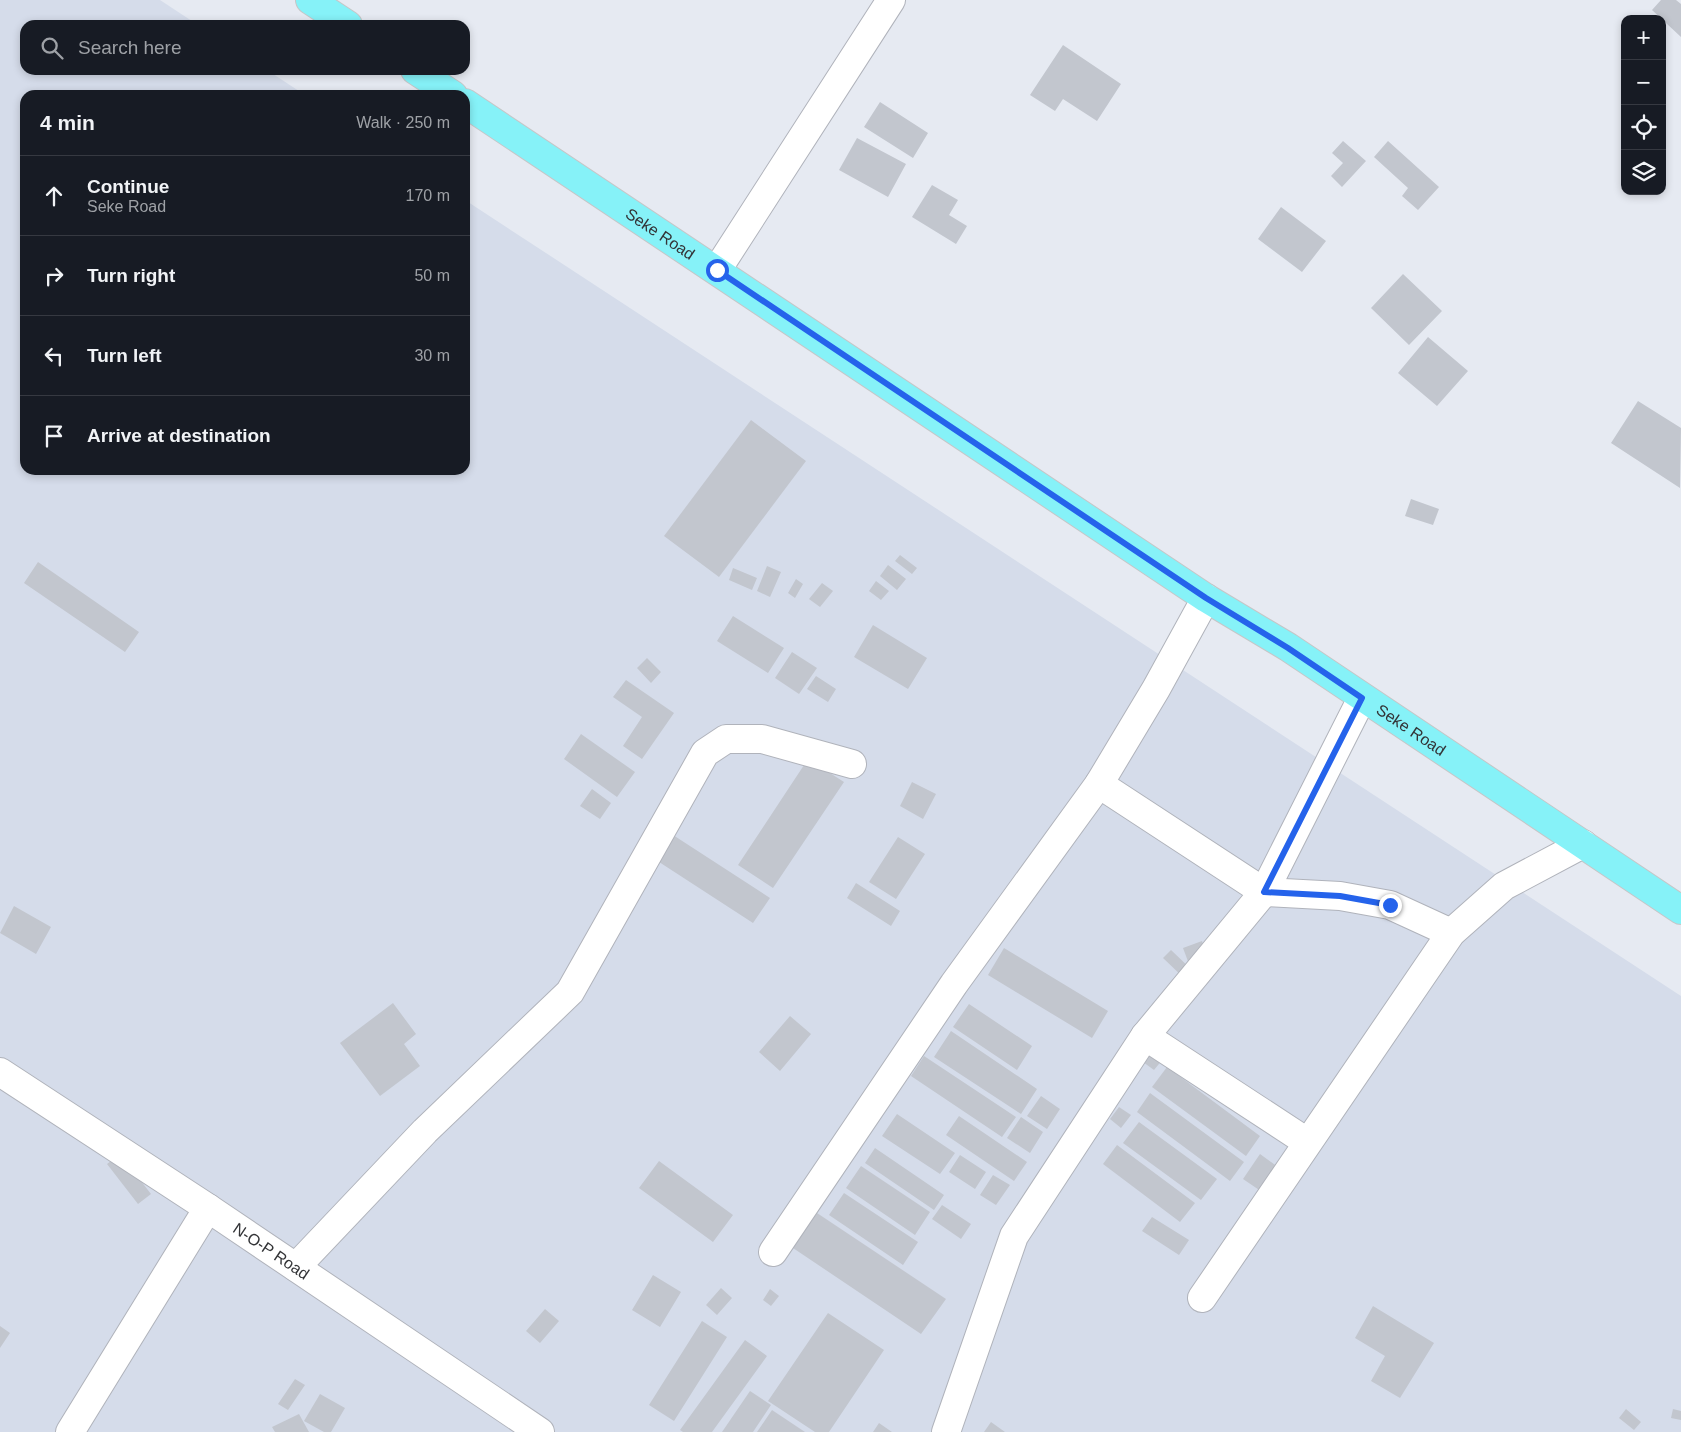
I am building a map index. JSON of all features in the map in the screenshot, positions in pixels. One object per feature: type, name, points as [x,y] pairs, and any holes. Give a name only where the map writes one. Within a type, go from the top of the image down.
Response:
[{"type":"main road","points":[[310,0],[340,20]]},
{"type":"main road","points":[[422,75],[445,90]]},
{"type":"main road","name":"Seke Road","points":[[470,106],[1206,598],[1288,648],[1681,910]]},
{"type":"street","points":[[717,270],[890,0]]},
{"type":"street","points":[[772,1252],[954,984],[1099,784],[1156,689],[1206,598]]},
{"type":"street","points":[[946,1432],[1014,1236],[1145,1036],[1264,892],[1362,698]]},
{"type":"street","points":[[296,1267],[425,1131],[570,992],[705,753],[726,739],[762,739],[852,764]]},
{"type":"street","points":[[1099,784],[1264,892],[1340,896],[1390,905],[1451,933]]},
{"type":"street","points":[[1202,1298],[1451,933],[1504,886],[1583,844]]},
{"type":"street","points":[[1145,1036],[1307,1142]]},
{"type":"street","name":"N-O-P Road","points":[[0,1072],[208,1208],[540,1432]]},
{"type":"street","points":[[70,1432],[208,1208]]},
{"type":"shaded area","points":[[0,0],[160,0],[190,20],[20,20],[20,75],[275,75],[297,90],[20,90],[20,475],[470,475],[470,203],[1681,996],[1681,1432],[0,1432]]},
{"type":"building","points":[[1661,0],[1676,0],[1681,4],[1681,37],[1666,23],[1666,15],[1657,15],[1652,10]]},
{"type":"building","points":[[1063,45],[1121,84],[1097,121],[1063,99],[1055,111],[1030,95]]},
{"type":"building","points":[[880,102],[928,133],[913,158],[864,127]]},
{"type":"building","points":[[857,138],[906,164],[888,197],[839,170]]},
{"type":"building","points":[[1343,141],[1366,161],[1342,187],[1331,176],[1343,163],[1332,153]]},
{"type":"building","points":[[1388,141],[1439,187],[1418,210],[1402,196],[1408,188],[1374,157]]},
{"type":"building","points":[[932,185],[958,200],[949,215],[967,226],[956,244],[912,217]]},
{"type":"building","points":[[1281,207],[1326,241],[1302,272],[1258,239]]},
{"type":"building","points":[[1403,274],[1442,311],[1409,345],[1371,308]]},
{"type":"building","points":[[1428,337],[1468,371],[1437,406],[1398,373]]},
{"type":"building","points":[[1638,401],[1681,428],[1680,488],[1611,443]]},
{"type":"building","points":[[751,420],[806,461],[719,577],[664,536]]},
{"type":"building","points":[[1411,499],[1439,509],[1433,525],[1405,516]]},
{"type":"building","points":[[900,555],[917,568],[912,574],[895,561]]},
{"type":"building","points":[[38,562],[139,632],[125,652],[24,583]]},
{"type":"building","points":[[888,565],[906,579],[897,590],[880,576]]},
{"type":"building","points":[[767,566],[781,572],[770,597],[757,591]]},
{"type":"building","points":[[733,568],[757,578],[752,590],[729,580]]},
{"type":"building","points":[[796,579],[803,584],[795,598],[788,593]]},
{"type":"building","points":[[876,581],[889,591],[881,600],[869,591]]},
{"type":"building","points":[[822,583],[833,591],[820,607],[809,599]]},
{"type":"building","points":[[733,616],[784,648],[768,673],[717,641]]},
{"type":"building","points":[[873,625],[927,658],[908,689],[854,657]]},
{"type":"building","points":[[792,652],[817,668],[799,694],[775,678]]},
{"type":"building","points":[[647,658],[661,672],[651,683],[637,668]]},
{"type":"building","points":[[816,676],[836,689],[828,702],[807,689]]},
{"type":"building","points":[[626,680],[674,713],[642,759],[623,746],[642,717],[613,697]]},
{"type":"building","points":[[581,734],[635,772],[617,797],[564,759]]},
{"type":"building","points":[[808,759],[844,782],[773,888],[738,865]]},
{"type":"building","points":[[912,782],[936,794],[923,819],[900,806]]},
{"type":"building","points":[[592,789],[611,803],[600,819],[580,806]]},
{"type":"building","points":[[673,835],[770,898],[753,923],[656,860]]},
{"type":"building","points":[[898,837],[925,854],[896,899],[869,882]]},
{"type":"building","points":[[856,883],[900,911],[891,926],[847,898]]},
{"type":"building","points":[[14,906],[51,927],[36,954],[0,933]]},
{"type":"building","points":[[1202,941],[1207,957],[1189,964],[1183,948]]},
{"type":"building","points":[[1004,948],[1108,1011],[1092,1038],[988,975]]},
{"type":"building","points":[[1171,950],[1193,971],[1185,979],[1163,958]]},
{"type":"building","points":[[393,1003],[416,1034],[404,1044],[420,1066],[380,1096],[340,1043]]},
{"type":"building","points":[[969,1004],[1032,1046],[1017,1070],[953,1027]]},
{"type":"building","points":[[790,1016],[811,1034],[780,1071],[759,1052]]},
{"type":"building","points":[[951,1031],[1037,1089],[1021,1114],[934,1057]]},
{"type":"building","points":[[1152,1051],[1163,1059],[1154,1070],[1143,1062]]},
{"type":"building","points":[[924,1056],[1016,1117],[1002,1137],[911,1076]]},
{"type":"building","points":[[1167,1067],[1260,1136],[1246,1156],[1152,1087]]},
{"type":"building","points":[[1150,1093],[1244,1162],[1230,1181],[1137,1112]]},
{"type":"building","points":[[1041,1096],[1060,1109],[1047,1129],[1027,1116]]},
{"type":"building","points":[[1119,1107],[1131,1115],[1121,1128],[1110,1119]]},
{"type":"building","points":[[897,1114],[955,1153],[940,1174],[882,1136]]},
{"type":"building","points":[[959,1116],[1027,1162],[1014,1181],[946,1135]]},
{"type":"building","points":[[1021,1117],[1043,1132],[1030,1153],[1007,1138]]},
{"type":"building","points":[[1139,1122],[1217,1179],[1201,1200],[1123,1143]]},
{"type":"building","points":[[1117,1145],[1195,1203],[1180,1222],[1103,1164]]},
{"type":"building","points":[[875,1148],[944,1195],[934,1210],[865,1163]]},
{"type":"building","points":[[120,1154],[151,1194],[138,1204],[107,1164]]},
{"type":"building","points":[[1260,1154],[1285,1172],[1268,1196],[1243,1179]]},
{"type":"building","points":[[960,1155],[986,1172],[975,1189],[949,1172]]},
{"type":"building","points":[[659,1161],[733,1215],[713,1242],[639,1188]]},
{"type":"building","points":[[861,1166],[930,1212],[915,1235],[846,1188]]},
{"type":"building","points":[[993,1175],[1010,1185],[996,1205],[980,1195]]},
{"type":"building","points":[[844,1193],[918,1242],[903,1265],[829,1215]]},
{"type":"building","points":[[942,1205],[971,1224],[961,1239],[932,1219]]},
{"type":"building","points":[[817,1213],[946,1299],[921,1334],[793,1248]]},
{"type":"building","points":[[1152,1217],[1189,1240],[1179,1255],[1142,1231]]},
{"type":"building","points":[[653,1275],[681,1292],[660,1327],[632,1310]]},
{"type":"building","points":[[721,1288],[732,1298],[717,1315],[706,1305]]},
{"type":"building","points":[[770,1289],[779,1296],[771,1306],[763,1300]]},
{"type":"building","points":[[1373,1306],[1434,1343],[1400,1398],[1371,1381],[1385,1356],[1355,1338]]},
{"type":"building","points":[[545,1309],[559,1321],[540,1343],[526,1331]]},
{"type":"building","points":[[828,1313],[884,1350],[829,1432],[815,1432],[768,1401]]},
{"type":"building","points":[[702,1321],[727,1337],[674,1421],[649,1405]]},
{"type":"building","points":[[0,1326],[10,1333],[0,1348]]},
{"type":"building","points":[[745,1340],[767,1356],[712,1432],[683,1432],[680,1430]]},
{"type":"building","points":[[295,1379],[305,1385],[288,1410],[278,1404]]},
{"type":"building","points":[[750,1391],[771,1405],[753,1432],[722,1432]]},
{"type":"building","points":[[320,1394],[345,1408],[331,1432],[324,1432],[304,1421]]},
{"type":"building","points":[[1626,1409],[1641,1422],[1634,1430],[1619,1418]]},
{"type":"building","points":[[1673,1409],[1681,1411],[1681,1420],[1671,1418]]},
{"type":"building","points":[[772,1410],[805,1432],[757,1432]]},
{"type":"building","points":[[299,1414],[309,1432],[275,1432],[272,1427]]},
{"type":"building","points":[[991,1422],[1005,1432],[984,1432]]},
{"type":"building","points":[[879,1423],[892,1432],[873,1432]]},
{"type":"route","points":[[717,270],[1206,598],[1288,648],[1362,698],[1264,892],[1340,896],[1390,905]]}]
